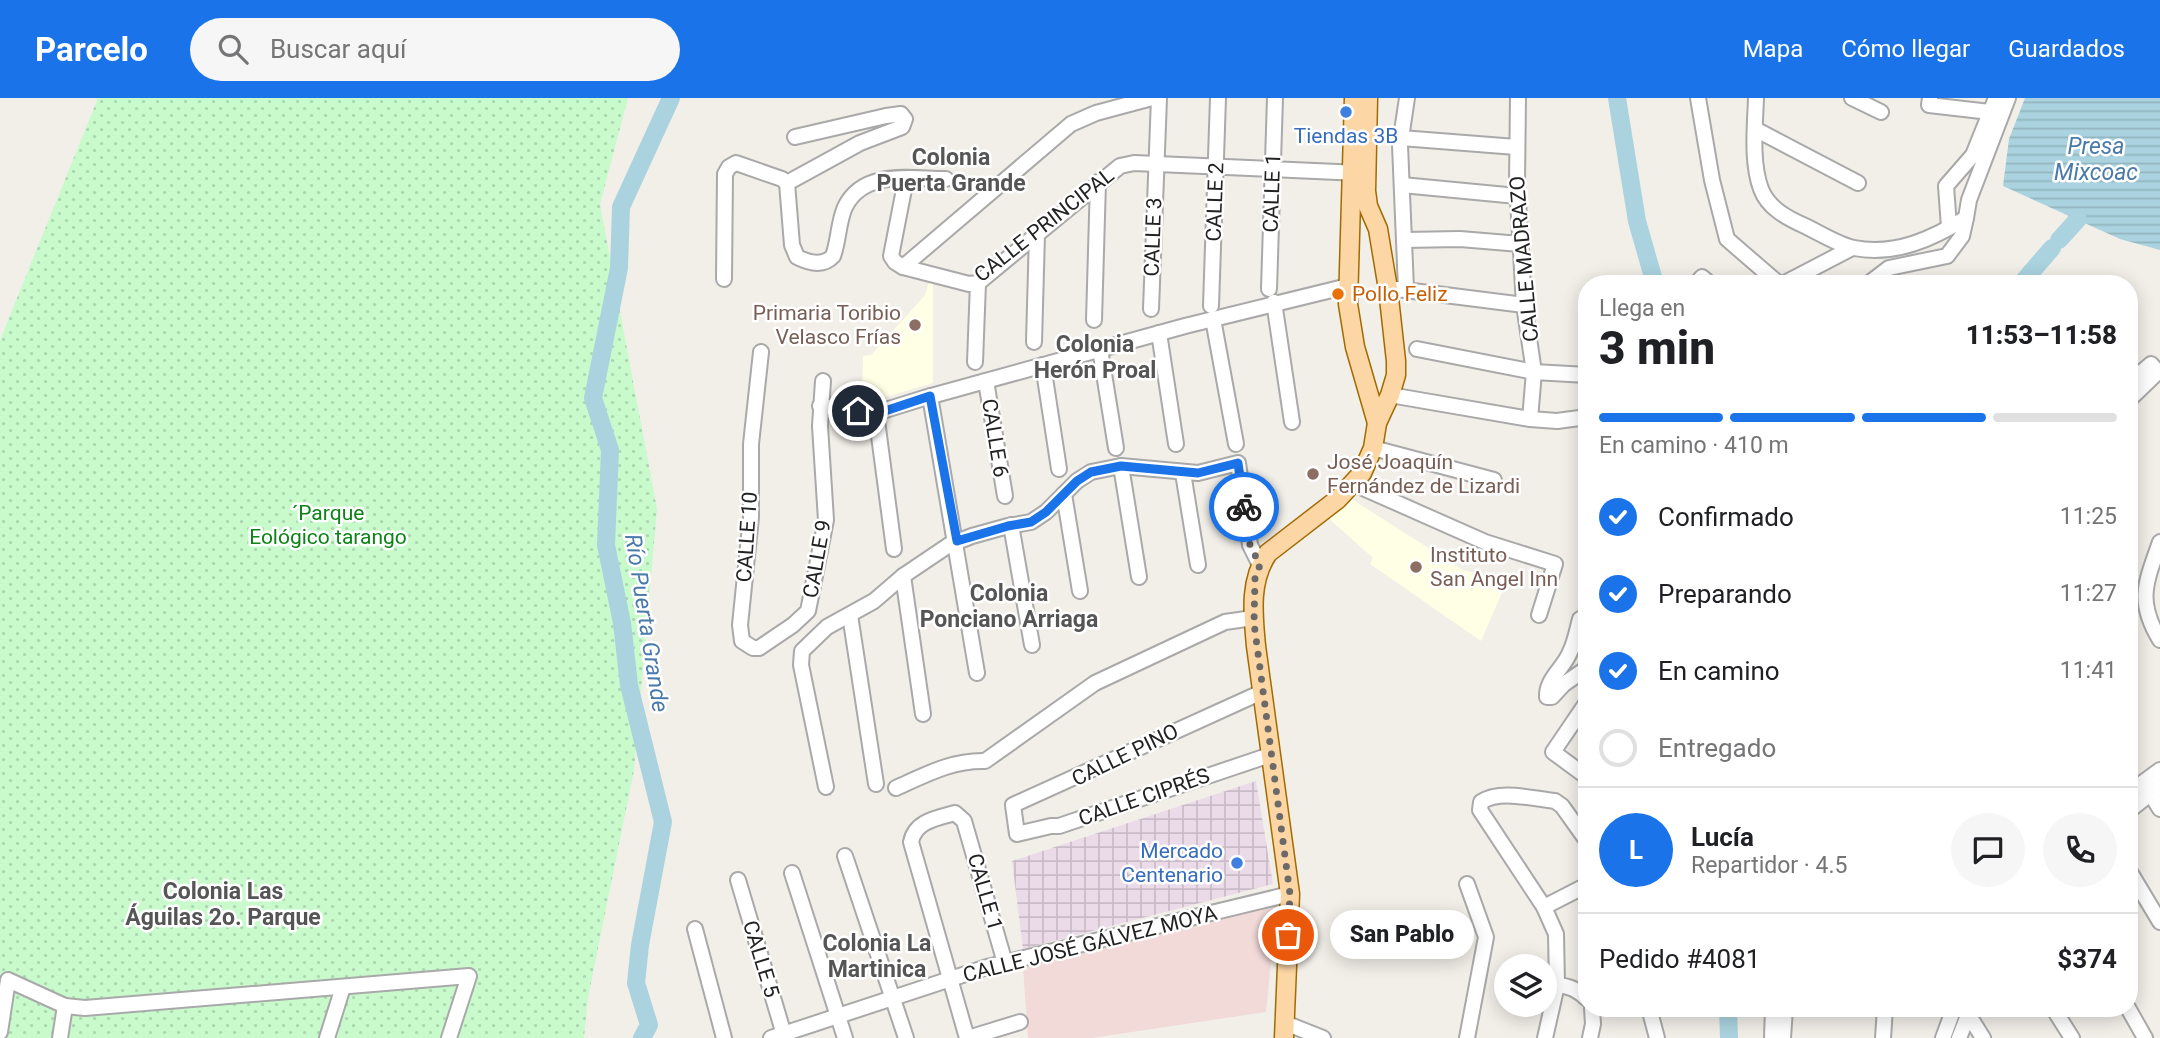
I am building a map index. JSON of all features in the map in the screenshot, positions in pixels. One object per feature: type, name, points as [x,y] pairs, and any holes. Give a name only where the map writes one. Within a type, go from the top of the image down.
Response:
[{"type":"main road","points":[[1353,98],[1360,206],[1348,286],[1350,326],[1377,423]]},
{"type":"main road","points":[[1358,173],[1368,98]]},
{"type":"main road","points":[[1284,1030],[1290,894],[1253,620],[1255,578],[1260,565],[1277,544],[1354,484],[1373,448],[1377,423],[1390,395],[1396,361],[1397,289],[1378,229],[1360,206]]},
{"type":"street","points":[[906,179],[891,256],[903,267],[1071,124],[1096,113],[1152,98]]},
{"type":"street","name":"CALLE 3","points":[[1151,309],[1159,98]]},
{"type":"street","name":"CALLE 2","points":[[1218,98],[1212,312],[1236,444]]},
{"type":"street","name":"CALLE 1","points":[[1275,98],[1271,296],[1292,422]]},
{"type":"street","points":[[1407,98],[1401,138],[1404,240],[1397,289],[1524,306]]},
{"type":"street","name":"CALLE MADRAZO","points":[[1518,98],[1517,196],[1524,306],[1534,372],[1530,419]]},
{"type":"street","points":[[1698,98],[1712,180],[1727,239],[1770,275]]},
{"type":"street","points":[[1756,98],[1756,174],[1769,203],[1795,222],[1852,248],[1897,249],[1926,240],[1957,222],[1969,200],[2008,98]]},
{"type":"street","points":[[1852,98],[1881,112]]},
{"type":"street","points":[[1880,275],[1889,268],[1947,256],[1962,236],[1946,186],[1973,155],[1996,98]]},
{"type":"street","points":[[1929,102],[1990,112]]},
{"type":"street","points":[[787,183],[860,143],[902,127],[905,119],[901,114],[886,116],[796,137]]},
{"type":"street","points":[[1755,129],[1858,183]]},
{"type":"street","points":[[1401,138],[1516,147]]},
{"type":"street","points":[[724,279],[725,174],[729,167],[736,163],[787,183],[792,246],[797,257],[819,264],[833,256],[845,208],[853,194],[886,178],[946,179]]},
{"type":"street","name":"CALLE PRINCIPAL","points":[[903,267],[969,284],[978,283],[1098,182],[1120,166],[1134,163],[1358,173]]},
{"type":"street","points":[[1094,320],[1098,182]]},
{"type":"street","points":[[1402,185],[1517,196]]},
{"type":"street","points":[[1034,342],[1037,234]]},
{"type":"street","points":[[1404,240],[1460,239],[1520,244]]},
{"type":"street","points":[[1799,275],[1852,248]]},
{"type":"street","points":[[975,362],[978,283]]},
{"type":"street","points":[[820,405],[876,414],[930,396],[1159,333],[1212,312],[1271,296],[1348,286]]},
{"type":"street","points":[[1159,333],[1176,444]]},
{"type":"street","points":[[1100,349],[1116,448]]},
{"type":"street","points":[[1417,349],[1534,372],[1578,374]]},
{"type":"street","name":"CALLE 10","points":[[761,352],[751,444],[751,517],[740,625],[742,641],[753,648],[759,648],[793,625],[808,611]]},
{"type":"street","points":[[2138,375],[2151,364],[2158,372],[2138,391]]},
{"type":"street","points":[[1043,365],[1059,469]]},
{"type":"street","name":"CALLE 9","points":[[808,611],[826,520],[820,405],[823,381]]},
{"type":"street","name":"CALLE 6","points":[[986,381],[1005,496]]},
{"type":"street","points":[[1390,395],[1530,419],[1557,421],[1578,418]]},
{"type":"street","points":[[930,396],[957,541],[977,673]]},
{"type":"street","points":[[876,414],[894,549]]},
{"type":"street","points":[[1373,448],[1494,480]]},
{"type":"street","points":[[826,787],[801,665],[802,650],[827,627],[874,601],[902,576],[957,541],[1031,522],[1091,472],[1121,466],[1198,473],[1238,463],[1250,545],[1260,565]]},
{"type":"street","points":[[1121,466],[1139,578]]},
{"type":"street","points":[[1183,473],[1198,565]]},
{"type":"street","points":[[1354,484],[1485,542],[1555,564],[1539,615]]},
{"type":"street","points":[[1064,494],[1080,591]]},
{"type":"street","points":[[1011,525],[1032,645]]},
{"type":"street","points":[[2160,542],[2145,593],[2145,609],[2160,640]]},
{"type":"street","points":[[902,576],[923,714]]},
{"type":"street","name":"CALLE 9","points":[[850,615],[876,784]]},
{"type":"street","points":[[896,788],[939,769],[968,761],[985,761],[1095,684],[1225,622],[1253,620]]},
{"type":"street","points":[[1578,626],[1571,652],[1546,690],[1546,696],[1552,697],[1578,674]]},
{"type":"street","name":"CALLE PINO","points":[[1017,834],[1013,805],[1262,692]]},
{"type":"street","points":[[1578,715],[1553,752],[1578,770]]},
{"type":"street","name":"CALLE CIPRÉS","points":[[1017,834],[1059,826],[1270,755]]},
{"type":"street","points":[[2138,786],[2160,771]]},
{"type":"street","points":[[2138,804],[2155,790],[2160,809]]},
{"type":"street","points":[[1556,954],[1556,934],[1544,907],[1480,810],[1481,802],[1489,796],[1555,801],[1562,806],[1578,828]]},
{"type":"street","name":"CALLE 1","points":[[949,981],[911,842],[916,829],[927,822],[955,813],[964,821],[1005,963]]},
{"type":"street","points":[[845,856],[906,1038]]},
{"type":"street","points":[[792,873],[845,1038]]},
{"type":"street","name":"CALLE 5","points":[[738,880],[780,1037]]},
{"type":"street","points":[[1466,1038],[1486,937],[1467,884]]},
{"type":"street","points":[[2138,885],[2160,922]]},
{"type":"street","points":[[1544,907],[1578,890]]},
{"type":"street","name":"CALLE JOSÉ GÁLVEZ MOYA","points":[[780,1037],[838,1015],[1005,963],[1290,894]]},
{"type":"street","points":[[695,929],[724,1038]]},
{"type":"street","points":[[0,1032],[8,979],[65,1006],[85,1009],[469,976],[449,1038]]},
{"type":"street","points":[[949,981],[967,1038],[1020,1023]]},
{"type":"street","points":[[1557,985],[1578,991]]},
{"type":"street","points":[[327,1038],[343,987]]},
{"type":"street","points":[[60,1038],[65,1006]]},
{"type":"street","points":[[1545,1038],[1550,1017]]},
{"type":"street","points":[[1590,1038],[1592,1017]]},
{"type":"street","points":[[1651,1017],[1657,1038]]},
{"type":"street","points":[[1772,1038],[1773,1017]]},
{"type":"street","points":[[1783,1038],[1784,1017]]},
{"type":"street","points":[[1883,1038],[1884,1017]]},
{"type":"street","points":[[1943,1038],[1951,1017]]},
{"type":"street","points":[[1959,1038],[1967,1017]]},
{"type":"street","points":[[1972,1017],[1983,1038]]},
{"type":"street","points":[[2059,1017],[2072,1038]]},
{"type":"street","points":[[2132,1017],[2145,1038]]},
{"type":"street","points":[[1284,1030],[1323,1038]]},
{"type":"shaded area","name":"Primaria Toribio Velasco Frías","points":[[929,282],[933,283],[933,383],[872,401],[862,398],[863,356],[871,355],[925,295]]},
{"type":"shaded area","name":"Instituto San Angel Inn","points":[[1350,498],[1463,570],[1507,581],[1481,641],[1370,564],[1373,558],[1327,517]]},
{"type":"shaded area","points":[[1256,781],[1273,884],[1023,949],[1012,861]]},
{"type":"shaded area","points":[[1277,903],[1266,1012],[1092,1038],[1028,1038],[1023,966]]},
{"type":"green space","name":"´Parque Eológico tarango","points":[[98,98],[628,98],[600,204],[657,509],[634,770],[588,998],[584,1038],[0,1038],[0,340]]},
{"type":"water","name":"Presa Mixcoac","points":[[2025,98],[2160,98],[2160,250],[2120,239],[2003,186],[2009,139]]},
{"type":"waterway","name":"Río Puerta Grande","points":[[642,1038],[649,1025],[636,983],[640,945],[663,822],[629,685],[622,623],[606,545],[610,450],[593,398],[619,268],[621,207],[671,98]]},
{"type":"waterway","points":[[1617,98],[1637,221],[1652,275]]},
{"type":"waterway","points":[[2059,240],[2078,219]]},
{"type":"waterway","points":[[2029,275],[2052,248]]},
{"type":"waterway","points":[[1728,1017],[1729,1038]]},
{"type":"way so far","points":[[1244,507],[1250,545],[1260,565],[1255,578],[1254,623],[1290,894],[1288,935]]},
{"type":"place","name":"Tiendas 3B","points":[[1346,112]]},
{"type":"place","name":"Pollo Feliz","points":[[1338,294]]},
{"type":"place","name":"Primaria Toribio Velasco Frías","points":[[915,325]]},
{"type":"place","name":"José Joaquín Fernández de Lizardi","points":[[1313,474]]},
{"type":"place","name":"Instituto San Angel Inn","points":[[1416,567]]},
{"type":"place","name":"Mercado Centenario","points":[[1237,863]]},
{"type":"place","name":"San Pablo","points":[[1288,935]]},
{"type":"district","name":"Colonia Puerta Grande","points":[[951,170]]},
{"type":"district","name":"Colonia Herón Proal","points":[[1095,357]]},
{"type":"district","name":"Colonia Ponciano Arriaga","points":[[1009,606]]},
{"type":"district","name":"Colonia Las Águilas 2o. Parque","points":[[223,904]]},
{"type":"district","name":"Colonia La Martinica","points":[[877,956]]},
{"type":"route","points":[[858,411],[876,414],[930,396],[957,541],[1031,522],[1091,472],[1121,466],[1198,473],[1238,463],[1244,507]]}]
